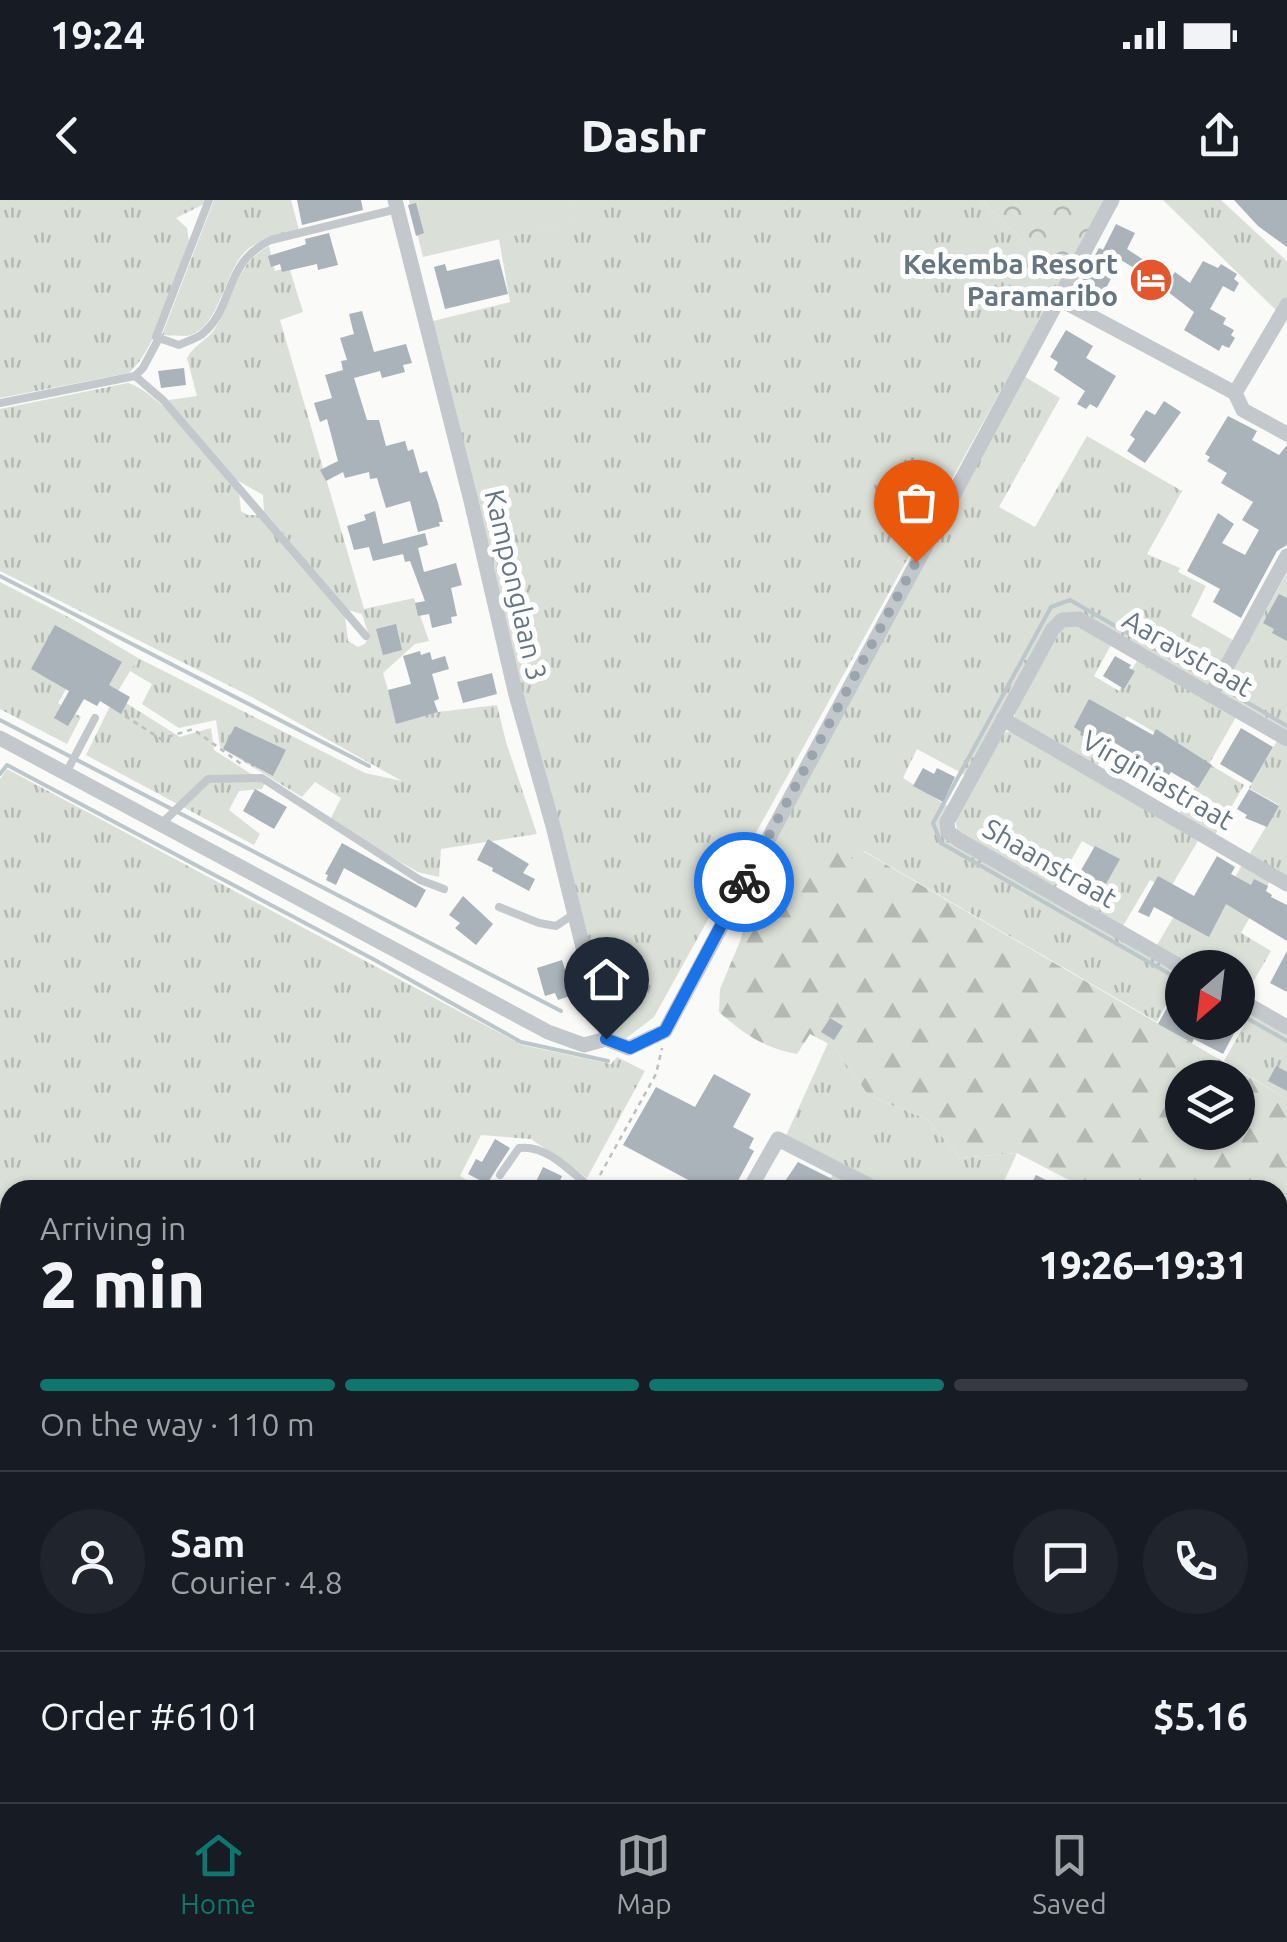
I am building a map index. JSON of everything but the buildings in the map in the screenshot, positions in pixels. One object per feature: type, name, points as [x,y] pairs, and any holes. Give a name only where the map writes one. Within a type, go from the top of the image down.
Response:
[{"type":"street","points":[[0,738],[68,770],[548,1032],[584,1045],[606,1039],[630,1048],[665,1031],[1112,200]]},
{"type":"street","name":"Kamponglaan 3","points":[[396,204],[516,695],[591,980]]},
{"type":"street","points":[[1059,299],[1235,393],[1243,410],[1287,434]]},
{"type":"street","points":[[1235,393],[1287,305]]},
{"type":"street","points":[[1211,695],[1287,556]]},
{"type":"street","name":"Aaravstraat","points":[[1062,620],[1079,620],[1287,739]]},
{"type":"street","name":"Shaanstraat","points":[[1062,620],[947,822],[948,832],[1165,958]]},
{"type":"street","name":"Virginiastraat","points":[[1004,719],[1287,884]]},
{"type":"street","points":[[1255,1009],[1287,1027]]},
{"type":"street","points":[[755,1180],[778,1138],[859,1180]]},
{"type":"lane","points":[[209,200],[156,337],[179,345],[202,335],[218,313],[239,266],[258,246],[396,204]]},
{"type":"lane","points":[[0,403],[135,376],[159,338]]},
{"type":"lane","points":[[135,376],[163,400],[366,636]]},
{"type":"lane","points":[[68,770],[95,718]]},
{"type":"lane","points":[[161,824],[208,779],[262,778],[420,880],[444,890]]},
{"type":"lane","points":[[499,907],[556,926],[574,914]]},
{"type":"lane","points":[[500,1175],[519,1148],[532,1146],[580,1180]]},
{"type":"path","points":[[125,716],[162,738],[193,729],[262,778]]},
{"type":"path","points":[[598,1180],[656,1074],[665,1031]]},
{"type":"green space","points":[[0,200],[205,200],[176,218],[187,228],[189,242],[157,330],[129,373],[0,398]]},
{"type":"green space","points":[[214,200],[291,200],[299,230],[266,239],[248,249],[233,270],[214,312],[197,332],[186,336],[162,335]]},
{"type":"green space","points":[[409,200],[573,200],[578,221],[423,257]]},
{"type":"green space","points":[[573,200],[981,200],[1062,280],[654,1017],[625,1039],[599,1034],[587,954],[429,322],[510,302],[499,239],[577,221]]},
{"type":"green space","points":[[981,200],[1107,200],[1062,280]]},
{"type":"green space","points":[[1163,200],[1221,200],[1287,261],[1287,299],[1279,313]]},
{"type":"green space","points":[[269,246],[275,271],[289,267],[303,312],[280,320],[364,609],[414,598],[429,641],[415,644],[383,673],[396,717],[497,705],[537,834],[441,849],[439,877],[418,872],[329,822],[341,798],[315,782],[302,797],[220,747],[216,720],[179,728],[142,704],[152,684],[130,671],[138,658],[365,773],[402,781],[250,696],[0,571],[0,409],[128,383],[155,400],[186,431],[239,493],[241,511],[258,515],[345,616],[348,641],[358,647],[365,644],[369,636],[362,614],[348,610],[264,511],[263,495],[235,479],[169,400],[197,396],[187,358],[214,330],[248,263]]},
{"type":"green space","points":[[1022,375],[1060,398],[999,507],[1035,527],[1087,436],[1182,491],[1147,554],[1180,568],[1178,572],[1206,586],[1191,616],[1245,647],[1287,573],[1287,732],[1066,612],[1052,619],[967,776],[917,749],[903,778],[949,807],[942,827],[1165,965],[1165,1007],[1157,1022],[864,851],[850,860],[755,863]]},
{"type":"green space","points":[[0,582],[74,620],[52,658],[76,672],[58,703],[81,717],[67,744],[0,709]]},
{"type":"green space","points":[[74,620],[138,658],[115,696],[51,658]]},
{"type":"green space","points":[[1077,625],[1111,645],[1094,676],[1119,691],[1137,661],[1236,717],[1209,764],[1244,785],[1215,835],[1179,814],[1208,764],[1127,716],[1096,767],[1015,718],[1015,711],[1063,627]]},
{"type":"green space","points":[[115,696],[180,737],[211,728],[214,750],[265,783],[262,789],[239,791],[229,810],[260,834],[254,845],[86,755]]},
{"type":"green space","points":[[1015,731],[1199,839],[1169,890],[1150,880],[1123,926],[1090,906],[1116,860],[1082,841],[1056,887],[958,834],[955,818],[999,738]]},
{"type":"green space","points":[[1277,741],[1287,747],[1287,878],[1249,855],[1279,805],[1249,788]]},
{"type":"green space","points":[[7,769],[522,1045],[611,1064],[617,1057],[645,1071],[587,1178],[531,1139],[481,1135],[460,1176],[467,1180],[0,1180],[0,779]]},
{"type":"green space","points":[[833,846],[850,860],[863,851],[1165,1028],[1165,1040],[1186,1040],[1220,1060],[1165,1060],[1165,1150],[1255,1150],[1255,1080],[1287,1099],[1287,1180],[1069,1180],[1017,1153],[960,1158],[927,1119],[869,1096],[833,1046],[810,1034],[797,1054],[774,1048],[719,1012],[720,989],[741,939],[755,863],[793,849]]},
{"type":"green space","points":[[1242,865],[1270,881],[1241,933],[1271,951],[1255,979],[1255,950],[1166,950],[1157,945],[1184,899],[1213,915]]},
{"type":"green space","points":[[1255,1015],[1287,1034],[1287,1099],[1255,1080],[1255,1060],[1225,1060],[1236,1040],[1255,1040]]},
{"type":"green space","points":[[828,1043],[869,1096],[927,1119],[960,1158],[1017,1153],[1005,1180],[830,1180],[833,1174],[781,1147]]},
{"type":"waterway","points":[[0,576],[369,766]]},
{"type":"waterway","points":[[1165,971],[941,843],[933,823],[1051,607],[1070,600],[1204,677]]},
{"type":"waterway","points":[[1226,690],[1287,726]]},
{"type":"waterway","points":[[0,720],[561,1011]]},
{"type":"waterway","points":[[0,774],[7,765],[521,1042],[608,1061]]},
{"type":"waterway","points":[[1255,1023],[1287,1041]]},
{"type":"way so far","points":[[744,882],[916,562]]},
{"type":"place","name":"Kekemba Resort Paramaribo","points":[[1151,280]]},
{"type":"route","points":[[606,1039],[630,1048],[665,1031],[744,882]]}]
